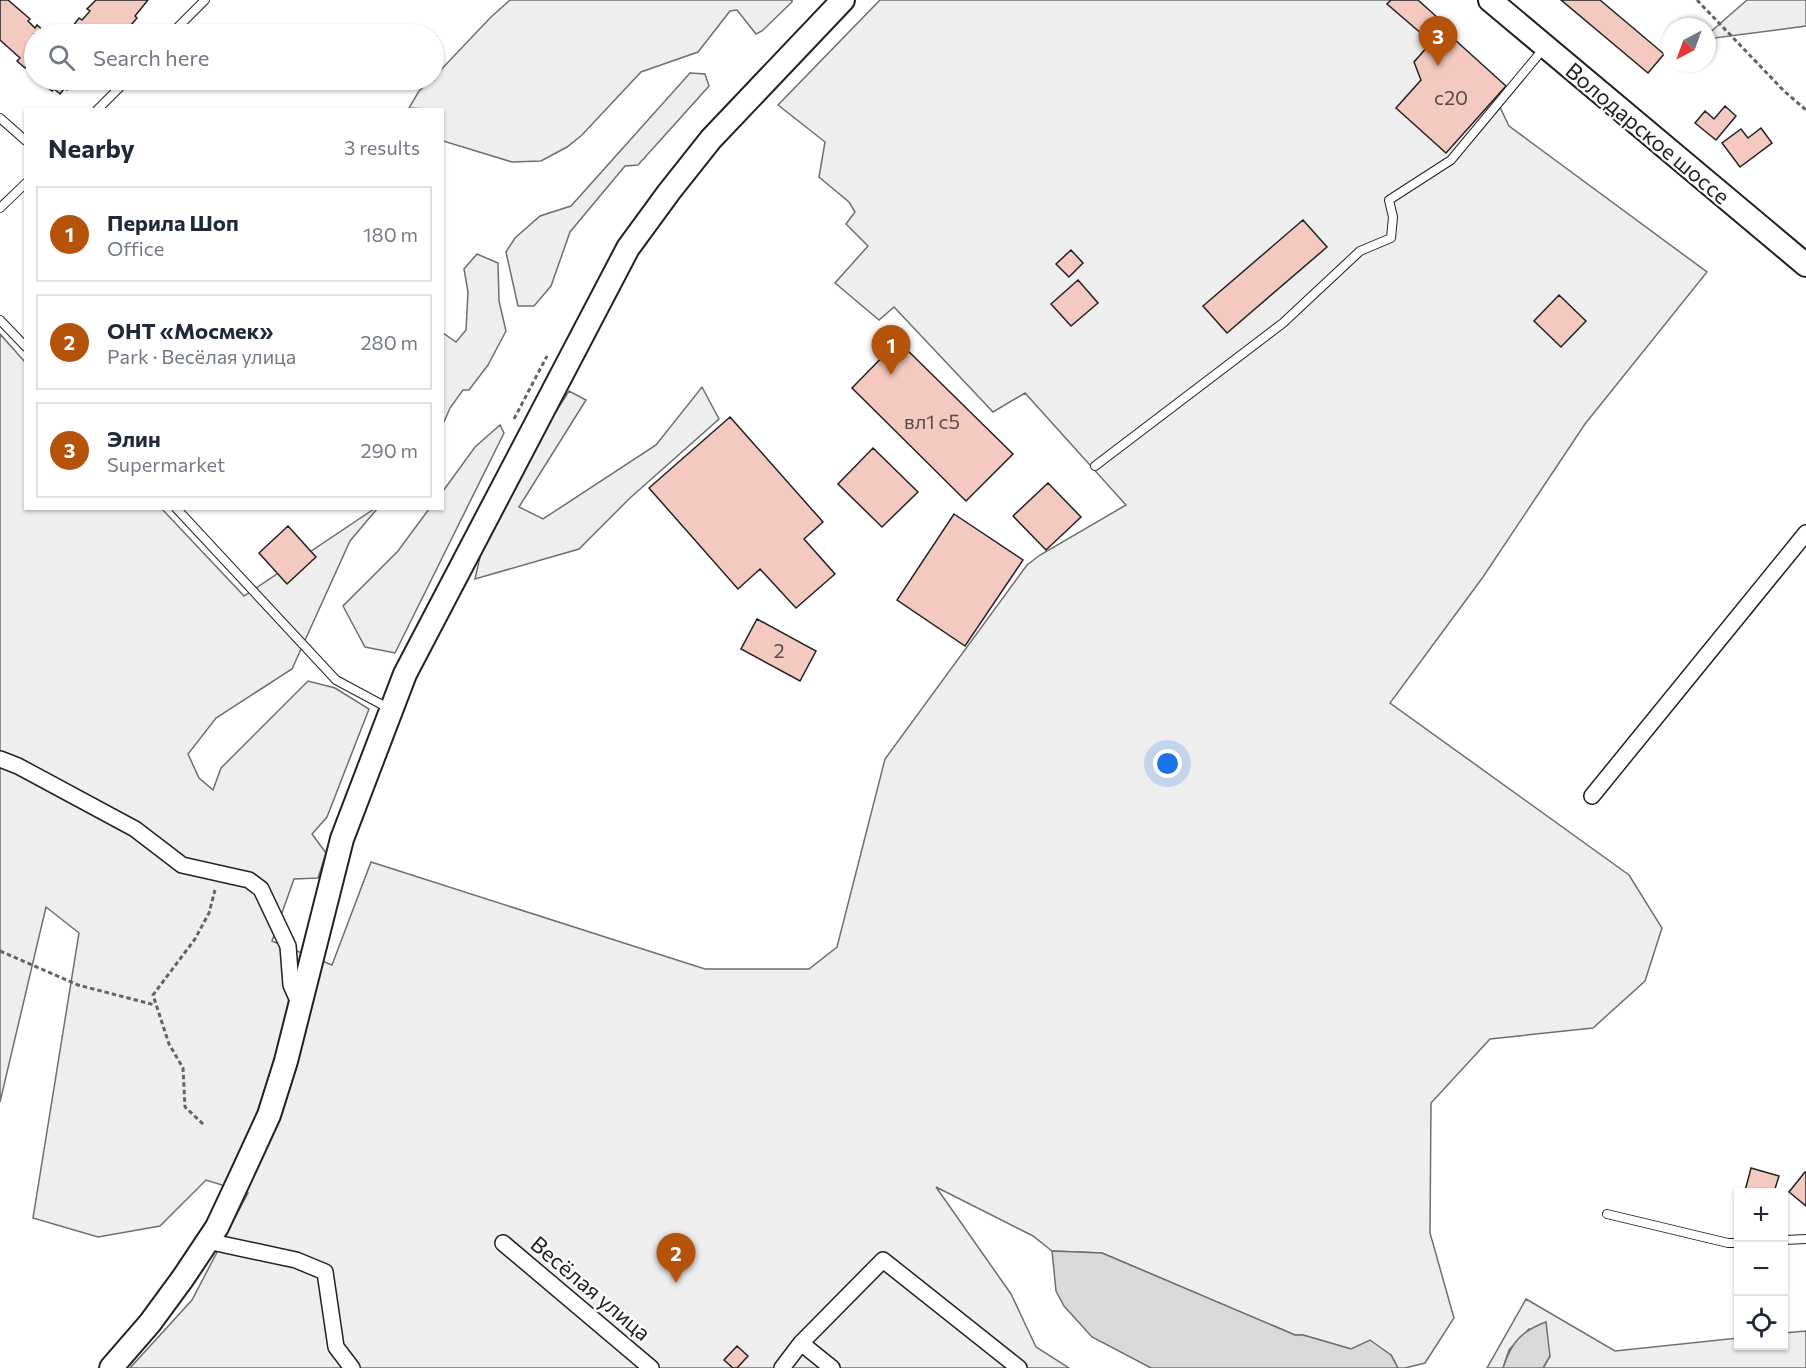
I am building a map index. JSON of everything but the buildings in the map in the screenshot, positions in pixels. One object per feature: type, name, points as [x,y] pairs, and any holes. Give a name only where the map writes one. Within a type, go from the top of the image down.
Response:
[{"type":"street","points":[[111,1368],[150,1323],[183,1278],[221,1217],[268,1115],[286,1060],[342,839],[405,674],[628,248],[711,139],[843,0]]},
{"type":"street","name":"Володарское шоссе","points":[[1490,0],[1806,265]]},
{"type":"street","points":[[1592,796],[1806,533]]},
{"type":"street","points":[[0,759],[18,766],[135,829],[182,865],[249,880],[261,889],[288,946],[291,985],[300,1005]]},
{"type":"street","points":[[207,1241],[296,1260],[325,1272],[336,1347],[352,1368]]},
{"type":"street","name":"Весёлая улица","points":[[503,1244],[651,1368]]},
{"type":"street","points":[[782,1368],[801,1343],[883,1260],[1019,1368]]},
{"type":"street","points":[[801,1343],[832,1368]]},
{"type":"lane","points":[[181,24],[205,0]]},
{"type":"lane","points":[[1095,466],[1283,323],[1360,251],[1391,238],[1394,217],[1389,200],[1451,160],[1545,47]]},
{"type":"lane","points":[[100,108],[117,90]]},
{"type":"lane","points":[[0,118],[24,139]]},
{"type":"lane","points":[[0,208],[24,185]]},
{"type":"lane","points":[[0,320],[24,345]]},
{"type":"lane","points":[[178,510],[336,680],[391,710]]},
{"type":"lane","points":[[1607,1214],[1734,1243]]},
{"type":"lane","points":[[1788,1240],[1806,1239]]},
{"type":"path","points":[[1697,0],[1784,91],[1806,110]]},
{"type":"path","points":[[202,1124],[185,1107],[183,1068],[169,1044],[153,995],[195,939],[209,913],[219,873]]},
{"type":"path","points":[[0,951],[78,986],[155,1005]]},
{"type":"shaded area","points":[[510,0],[792,0],[762,31],[756,34],[737,10],[730,11],[698,52],[641,72],[582,135],[567,147],[541,161],[512,162],[444,141],[444,108],[409,108],[420,90],[444,90],[444,66]]},
{"type":"shaded area","points":[[880,0],[1393,0],[1485,76],[1509,126],[1707,272],[1585,424],[1483,577],[1390,703],[1629,875],[1662,928],[1645,981],[1593,1028],[1490,1039],[1431,1103],[1430,1233],[1454,1318],[1425,1363],[1398,1368],[1391,1355],[1351,1349],[1303,1335],[1295,1335],[1102,1253],[1052,1251],[1033,1236],[936,1187],[1011,1294],[1036,1347],[1069,1368],[130,1368],[192,1300],[248,1193],[206,1180],[160,1226],[98,1237],[33,1218],[79,933],[46,907],[0,1102],[0,334],[24,361],[24,510],[163,510],[244,596],[373,510],[376,510],[350,541],[292,669],[216,718],[188,754],[199,778],[213,790],[221,768],[308,681],[335,688],[369,709],[327,817],[312,834],[326,853],[318,878],[294,879],[272,941],[332,965],[371,862],[705,969],[809,969],[837,947],[885,759],[1027,565],[1040,555],[1126,505],[1025,393],[993,412],[894,307],[879,320],[835,283],[868,246],[846,224],[855,212],[849,202],[819,177],[825,142],[778,105]]},
{"type":"shaded area","points":[[1747,0],[1806,0],[1806,26],[1716,38],[1716,27]]},
{"type":"shaded area","points":[[690,73],[705,74],[709,86],[638,165],[625,166],[570,232],[551,286],[534,306],[518,306],[506,252],[515,238],[540,216],[571,206]]},
{"type":"shaded area","points":[[477,254],[498,263],[499,301],[506,331],[488,365],[469,390],[463,390],[450,408],[444,422],[444,334],[456,342],[466,330],[468,292],[464,269]]},
{"type":"shaded area","points":[[702,387],[719,419],[630,498],[579,549],[475,579],[482,548],[526,458],[569,391],[586,400],[519,507],[543,519],[656,445]]},
{"type":"shaded area","points":[[500,425],[504,433],[395,653],[365,647],[343,606],[398,551],[428,510],[444,510],[444,490],[475,447]]},
{"type":"shaded area","points":[[1052,1251],[1102,1253],[1295,1335],[1303,1335],[1351,1349],[1370,1340],[1391,1355],[1398,1368],[1151,1368],[1092,1337],[1064,1306],[1056,1291]]},
{"type":"shaded area","points":[[1526,1299],[1615,1351],[1734,1338],[1734,1350],[1788,1350],[1788,1333],[1806,1331],[1806,1368],[1543,1368],[1550,1356],[1529,1329],[1509,1350],[1503,1368],[1487,1368]]},
{"type":"shaded area","points":[[1546,1322],[1550,1356],[1543,1368],[1503,1368],[1518,1339],[1530,1329]]},
{"type":"place","name":"Элин","points":[[1438,66]]},
{"type":"place","name":"Перила Шоп","points":[[891,375]]},
{"type":"place","name":"ОНТ «Мосмек»","points":[[676,1283]]}]
